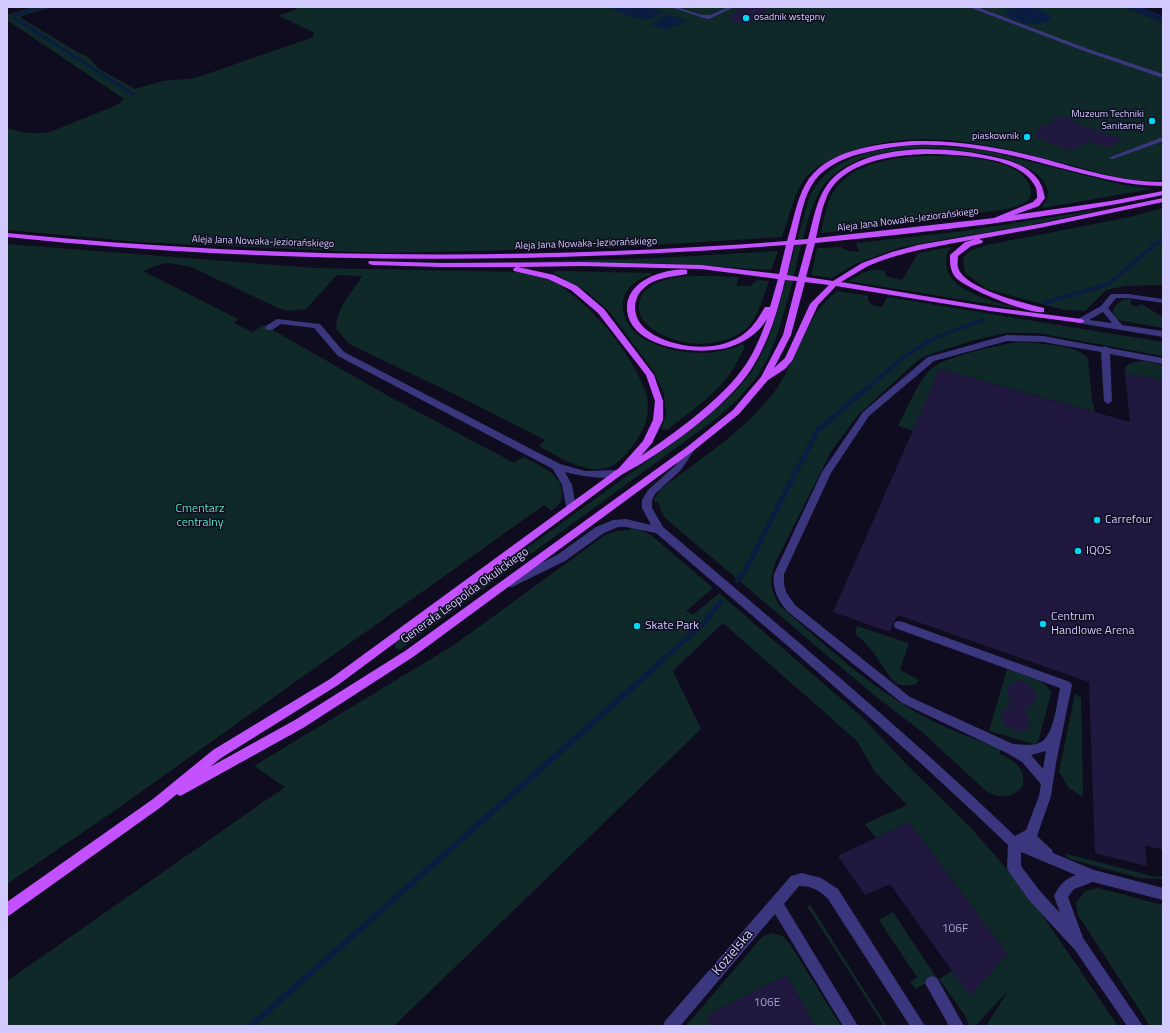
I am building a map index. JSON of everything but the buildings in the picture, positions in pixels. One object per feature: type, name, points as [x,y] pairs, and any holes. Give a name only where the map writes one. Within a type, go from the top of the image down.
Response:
[{"type":"main road","points":[[618,473],[643,460],[667,443],[725,395],[748,368],[762,340],[774,309],[803,197],[812,179],[820,171],[839,160],[857,152],[880,147],[904,144],[949,143],[1000,151],[1125,182],[1163,184]]},
{"type":"main road","points":[[765,378],[787,335],[822,199],[826,190],[844,173],[868,161],[898,154],[917,152],[972,154],[1003,161],[1027,172],[1039,186],[1041,198],[1036,204],[996,220]]},
{"type":"main road","name":"Aleja Jana Nowaka-Jeziorańskiego","points":[[7,235],[137,247],[280,254],[513,257],[608,254],[744,246],[854,237],[996,220],[1072,209],[1163,193]]},
{"type":"main road","points":[[765,378],[782,367],[789,359],[814,304],[836,282],[849,273],[881,258],[906,250],[1039,226],[1163,200]]},
{"type":"main road","points":[[1039,226],[968,244],[954,255],[954,269],[962,280],[979,291],[1014,303],[1081,321]]},
{"type":"main road","points":[[280,254],[364,263],[442,265],[583,264],[701,267],[832,283],[990,309],[1081,321]]},
{"type":"main road","points":[[442,265],[524,270],[551,278],[574,288],[601,311],[650,375],[659,401],[658,420],[647,443],[618,473]]},
{"type":"main road","points":[[741,272],[696,271],[657,277],[648,281],[635,293],[630,303],[632,319],[645,333],[670,345],[701,348],[732,344],[747,337],[756,329],[765,317],[780,282]]},
{"type":"main road","name":"Generała Leopolda Okulickiego","points":[[157,803],[298,724],[380,674],[504,586],[690,449],[736,412],[765,378]]},
{"type":"main road","name":"Generała Leopolda Okulickiego","points":[[7,910],[157,803],[217,754],[334,682],[618,473]]},
{"type":"street","points":[[674,7],[705,17],[731,7]]},
{"type":"street","points":[[972,7],[1086,50],[1163,76]]},
{"type":"street","points":[[1111,158],[1163,139]]},
{"type":"street","points":[[1081,321],[1104,308],[1114,296],[1121,291],[1163,295]]},
{"type":"street","points":[[1114,296],[1128,296],[1163,301]]},
{"type":"street","points":[[1104,308],[1119,327]]},
{"type":"street","points":[[269,328],[280,321],[317,326],[341,354],[557,466],[585,474],[618,473]]},
{"type":"street","points":[[1081,321],[1163,334]]},
{"type":"street","points":[[1047,783],[1026,758],[1011,749],[900,696],[791,608],[781,595],[778,580],[779,574],[827,472],[866,414],[931,359],[1007,338],[1043,339],[1105,349],[1163,361]]},
{"type":"street","points":[[1105,349],[1108,401]]},
{"type":"street","points":[[690,449],[678,468],[652,492],[647,500],[647,508],[659,530],[870,711],[960,791],[1014,843],[1093,876],[1163,894]]},
{"type":"street","points":[[557,466],[567,485],[571,508]]},
{"type":"street","points":[[504,586],[560,558],[600,530],[617,524],[626,523],[659,530]]},
{"type":"street","points":[[899,625],[1066,685],[1045,796],[1028,836],[1014,843]]},
{"type":"street","points":[[1011,749],[1023,750],[1044,747],[1056,734]]},
{"type":"street","points":[[1028,836],[1052,859]]},
{"type":"street","points":[[1014,843],[1014,868],[1034,895],[1080,945],[1136,1026]]},
{"type":"street","points":[[1080,945],[1061,896],[1070,884],[1093,876]]},
{"type":"street","name":"Kozielska","points":[[670,1026],[796,880],[809,879],[824,886],[833,894],[918,1026]]},
{"type":"street","points":[[776,903],[851,1026]]},
{"type":"street","points":[[932,984],[957,1026]]},
{"type":"green space","points":[[33,7],[53,7],[21,16],[21,18],[88,57],[98,68],[135,89],[163,81],[195,78],[311,38],[314,35],[313,32],[279,16],[301,7],[1124,7],[1163,23],[1163,180],[1152,181],[1117,177],[990,146],[936,139],[908,140],[881,143],[854,150],[825,162],[818,167],[806,177],[799,188],[782,237],[607,248],[379,253],[141,242],[7,230],[7,128],[28,133],[50,132],[117,105],[124,99],[7,20],[7,15]]},
{"type":"green space","points":[[907,146],[977,149],[1119,184],[1152,189],[1043,208],[1042,206],[1047,200],[1048,191],[1042,179],[1030,169],[994,156],[974,152],[925,148],[893,151],[874,155],[844,167],[829,179],[816,199],[810,213],[779,330],[769,356],[756,378],[737,400],[717,418],[401,649],[395,647],[395,643],[685,434],[728,399],[750,374],[768,339],[809,198],[816,185],[826,174],[850,159],[863,154]]},
{"type":"green space","points":[[923,156],[967,157],[1001,164],[1016,170],[1026,179],[1031,190],[1031,194],[1027,201],[1023,204],[1007,209],[853,231],[854,226],[852,224],[845,225],[844,231],[821,233],[828,203],[835,190],[844,179],[855,172],[881,161]]},
{"type":"green space","points":[[1110,208],[1021,227],[898,248],[855,264],[832,278],[811,275],[817,248],[841,247],[849,251],[859,252],[856,243],[964,231]]},
{"type":"green space","points":[[1163,208],[1163,285],[1125,286],[1106,290],[1085,311],[1064,310],[987,289],[965,273],[963,258],[971,250],[987,245],[1130,217]]},
{"type":"green space","name":"Cmentarz centralny","points":[[7,244],[314,268],[523,272],[539,276],[554,282],[567,290],[592,312],[615,338],[625,352],[646,392],[648,410],[646,422],[634,444],[615,464],[606,468],[597,469],[576,465],[539,446],[545,440],[458,396],[349,344],[336,328],[337,320],[342,306],[362,276],[337,275],[306,309],[288,311],[278,308],[191,267],[170,263],[161,264],[143,271],[238,319],[234,323],[252,332],[264,325],[392,398],[514,463],[523,457],[548,470],[554,475],[561,486],[561,499],[558,505],[551,511],[544,505],[117,809],[7,884]]},
{"type":"green space","points":[[951,248],[947,254],[946,262],[948,272],[953,280],[971,293],[1013,308],[848,281],[870,270],[886,271],[885,276],[902,280],[918,253]]},
{"type":"green space","points":[[778,251],[771,270],[682,264],[520,262],[657,258]]},
{"type":"green space","points":[[556,271],[651,273],[651,275],[642,278],[629,288],[624,296],[623,305],[627,322],[640,336],[648,341],[670,349],[695,353],[720,351],[743,344],[745,347],[730,374],[716,390],[667,430],[662,429],[666,415],[664,394],[653,370],[608,310],[586,291],[553,273]]},
{"type":"green space","points":[[677,277],[739,277],[736,286],[750,286],[757,280],[769,281],[755,318],[742,332],[718,342],[704,344],[689,343],[679,341],[658,332],[642,319],[639,310],[640,300],[645,291],[650,287],[659,282]]},
{"type":"green space","points":[[837,291],[868,296],[868,301],[874,306],[882,307],[887,297],[1163,342],[1163,356],[1038,333],[1007,333],[978,339],[925,356],[918,360],[858,415],[832,450],[776,561],[772,574],[772,589],[779,605],[852,668],[891,697],[949,729],[1001,749],[999,754],[1014,762],[1023,774],[1023,786],[1010,795],[1001,796],[991,794],[986,791],[921,731],[875,696],[664,517],[658,502],[653,501],[661,489],[723,443],[765,403],[785,376],[810,324],[826,301]]},
{"type":"green space","points":[[1125,299],[1131,299],[1131,305],[1139,307],[1140,304],[1143,305],[1163,317],[1163,328],[1118,320],[1113,313],[1113,310],[1118,303]]},
{"type":"green space","points":[[1020,342],[1057,346],[1084,354],[1088,359],[1092,400],[1095,412],[940,369],[913,431],[898,426],[912,396],[926,375],[936,365],[946,360],[972,352]]},
{"type":"green space","points":[[1145,361],[1163,365],[1163,380],[1125,374],[1126,366],[1133,362]]},
{"type":"green space","points":[[630,528],[640,530],[651,535],[713,588],[686,611],[693,615],[719,593],[862,717],[909,767],[973,830],[1026,891],[1118,1026],[986,1026],[1008,991],[975,1026],[969,1026],[966,1017],[939,979],[952,971],[970,995],[1007,954],[909,822],[876,838],[865,824],[907,805],[875,772],[857,741],[723,623],[673,671],[701,729],[394,1026],[7,1026],[7,981],[285,787],[254,766],[454,645],[605,535],[617,531],[630,530]]},
{"type":"green space","points":[[857,626],[909,643],[900,670],[919,680],[916,684],[904,686],[893,681],[871,650],[855,634]]},
{"type":"green space","points":[[1007,669],[1040,681],[1046,685],[1051,693],[1038,742],[1034,744],[989,731]]},
{"type":"green space","points":[[1075,694],[1081,698],[1083,797],[1069,788],[1059,772]]},
{"type":"green space","points":[[1063,853],[1156,877],[1163,876],[1163,879],[1140,878],[1070,859]]},
{"type":"green space","points":[[1098,888],[1163,905],[1163,1026],[1150,1026],[1078,915],[1076,903],[1085,891]]},
{"type":"green space","points":[[810,905],[887,1026],[884,1026],[807,906]]},
{"type":"green space","points":[[893,912],[936,977],[916,989],[910,982],[917,977],[879,920]]},
{"type":"green space","points":[[771,933],[783,936],[790,944],[841,1026],[815,1026],[787,975],[706,1016],[711,1026],[686,1026],[762,937]]},
{"type":"water","points":[[607,7],[649,7],[687,21],[666,30],[650,24],[668,15],[659,12],[660,14],[655,18],[641,19],[626,15]]},
{"type":"water","points":[[1017,7],[1029,7],[1047,13],[1051,17],[1050,20],[1028,24],[1022,23],[1007,16],[1006,12],[1011,9]]},
{"type":"water","points":[[1124,7],[1143,7],[1163,16],[1163,23]]},
{"type":"waterway","points":[[42,7],[15,15],[14,18],[133,94]]},
{"type":"waterway","points":[[1044,303],[1108,284],[1163,238]]},
{"type":"waterway","points":[[865,390],[905,356],[934,338],[982,320]]},
{"type":"waterway","points":[[737,581],[745,571],[817,431],[866,389]]},
{"type":"waterway","points":[[649,672],[703,624],[721,601]]},
{"type":"waterway","points":[[251,1026],[651,671]]},
{"type":"place","name":"osadnik wstępny","points":[[746,18]]},
{"type":"place","name":"Muzeum Techniki Sanitarnej","points":[[1152,121]]},
{"type":"place","name":"piaskownik","points":[[1027,137]]},
{"type":"place","name":"Carrefour","points":[[1097,520]]},
{"type":"place","name":"IQOS","points":[[1078,551]]},
{"type":"place","name":"Centrum Handlowe Arena","points":[[1043,624]]},
{"type":"place","name":"Skate Park","points":[[637,626]]}]
